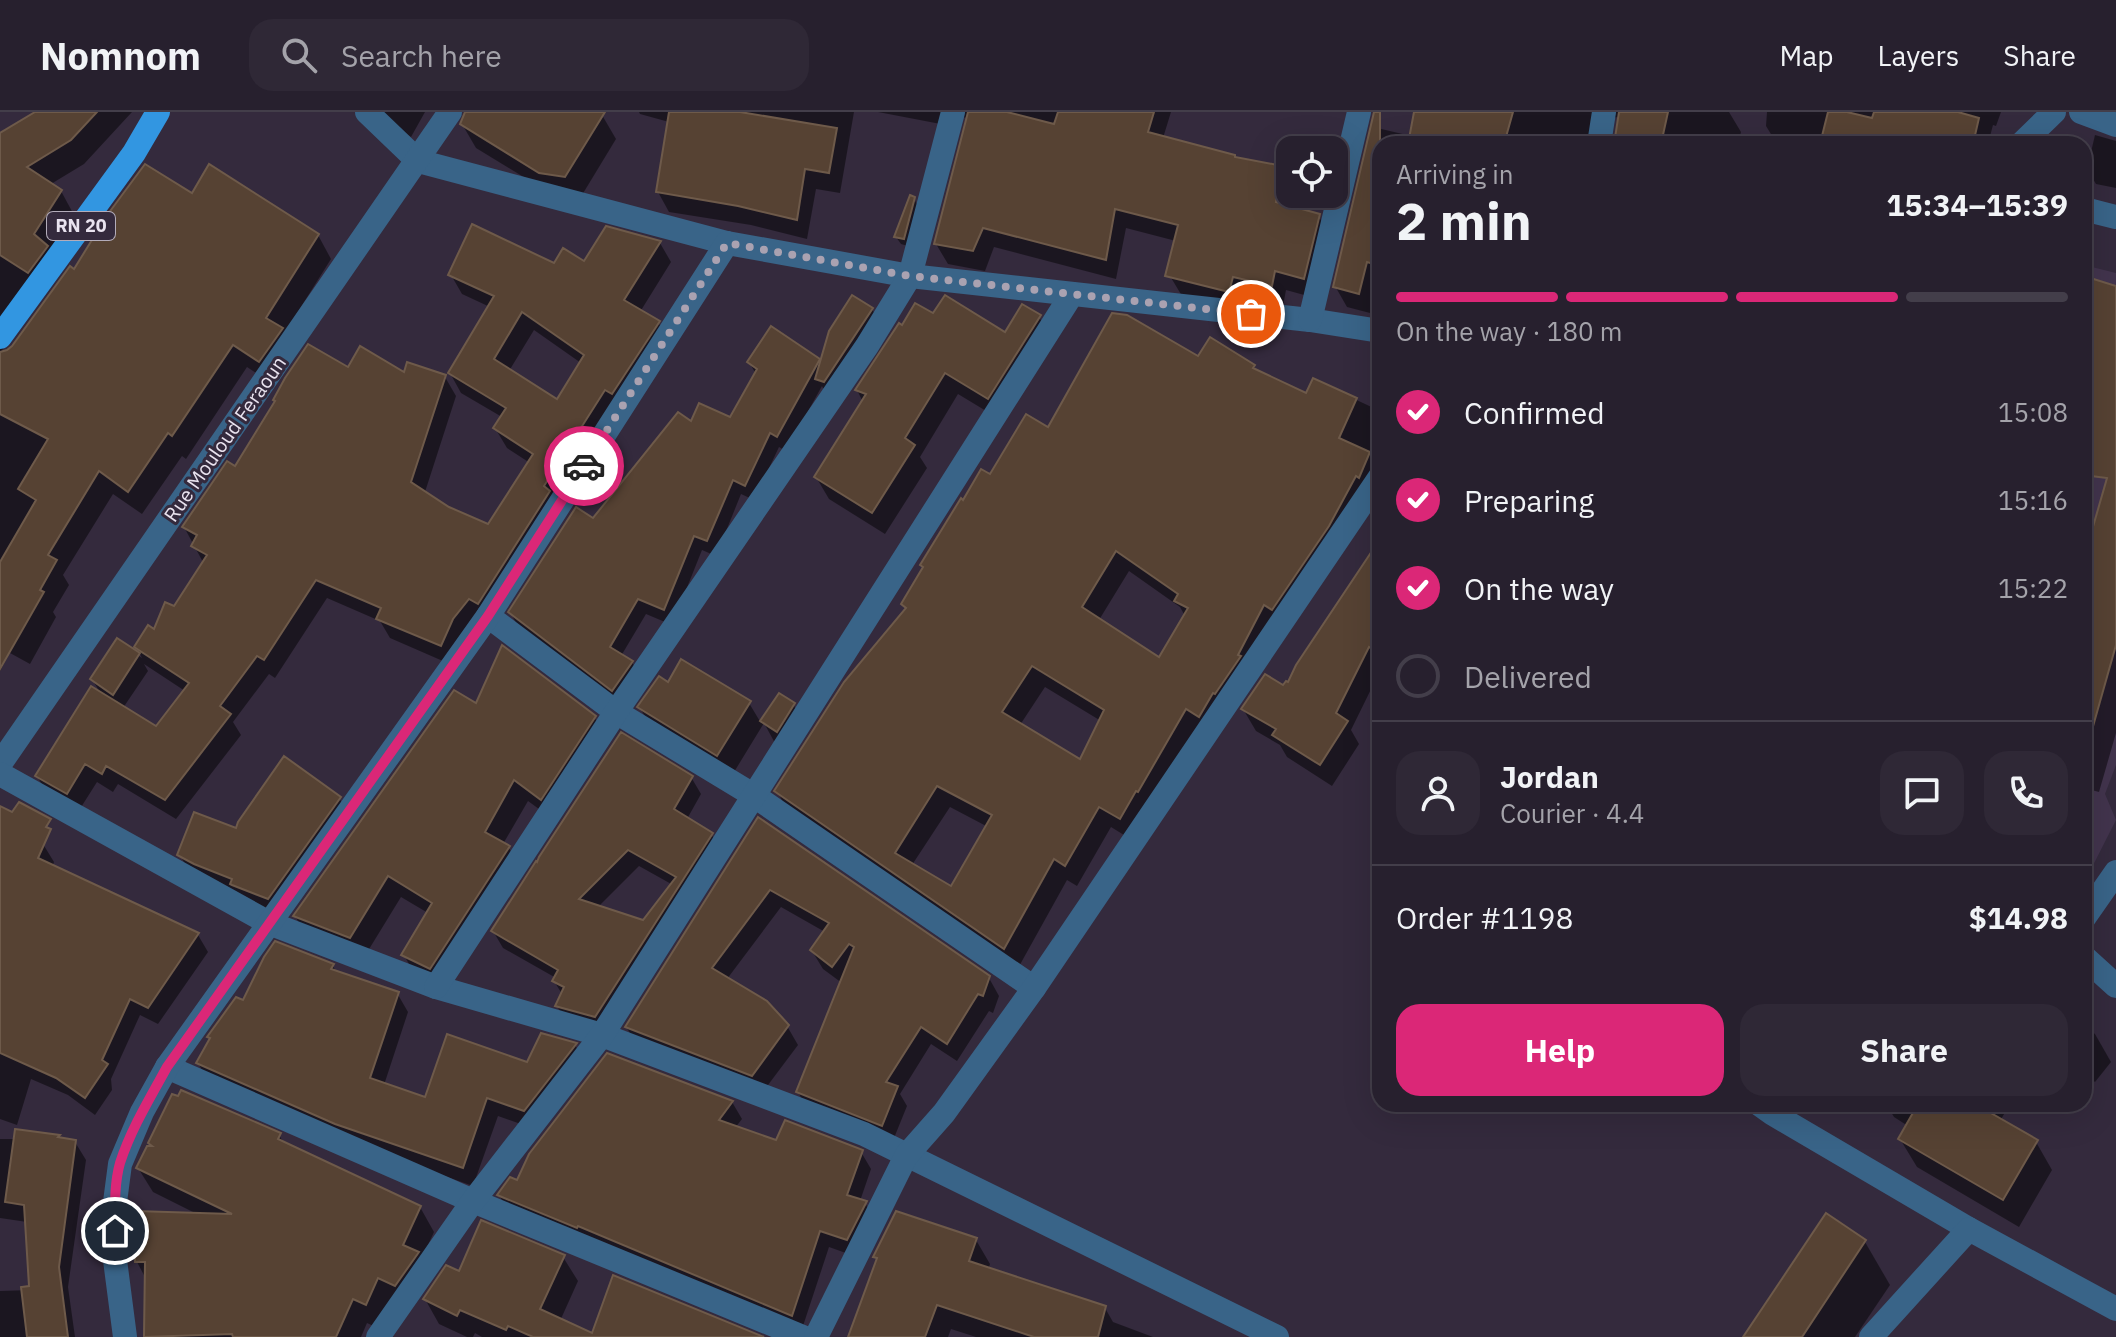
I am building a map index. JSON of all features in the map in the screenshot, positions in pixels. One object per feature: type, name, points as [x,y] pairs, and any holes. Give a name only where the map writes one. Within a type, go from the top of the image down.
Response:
[{"type":"main road","name":"RN 20","points":[[0,337],[134,153],[158,112]]},
{"type":"street","points":[[367,112],[418,161],[727,243],[910,276],[1310,320],[1372,330]]},
{"type":"street","name":"Rue Mouloud Feraoun","points":[[0,764],[450,112]]},
{"type":"street","points":[[436,987],[616,712],[867,346],[910,276],[953,112]]},
{"type":"street","points":[[1310,320],[1359,112]]},
{"type":"street","points":[[1600,136],[1604,112]]},
{"type":"street","points":[[2029,136],[2054,112]]},
{"type":"street","points":[[2081,112],[2116,125]]},
{"type":"street","points":[[2092,211],[2116,217]]},
{"type":"street","points":[[125,1337],[115,1260],[115,1202],[120,1164],[142,1112],[167,1067],[488,616],[727,243]]},
{"type":"street","points":[[378,1337],[473,1201],[602,1035],[1072,294]]},
{"type":"street","points":[[816,1337],[906,1156],[944,1113],[1034,988],[1372,489]]},
{"type":"street","points":[[488,616],[616,712],[753,795],[1034,988]]},
{"type":"street","points":[[0,774],[269,923],[436,987],[602,1035],[864,1134],[1277,1337]]},
{"type":"street","points":[[2092,906],[2116,872]]},
{"type":"street","points":[[2092,964],[2116,986]]},
{"type":"street","points":[[167,1067],[473,1201],[803,1337]]},
{"type":"street","points":[[1770,1112],[1969,1229],[2116,1309]]},
{"type":"street","points":[[1871,1337],[1969,1229]]},
{"type":"shaded area","points":[[2092,267],[2116,273],[2116,765],[2105,794],[2116,820],[2092,867]]},
{"type":"building","points":[[35,112],[97,112],[71,140],[27,167],[62,190],[34,234],[48,246],[28,273],[0,255],[0,133]]},
{"type":"building","points":[[465,112],[605,112],[565,177],[539,173],[460,124]]},
{"type":"building","points":[[669,112],[740,112],[837,128],[829,173],[805,169],[797,220],[656,192]]},
{"type":"building","points":[[968,112],[1007,112],[1054,124],[1058,112],[1154,112],[1148,132],[1235,157],[1276,165],[1276,208],[1298,208],[1320,214],[1304,279],[1275,271],[1272,286],[1233,277],[1229,292],[1165,276],[1178,225],[1115,209],[1106,260],[983,228],[973,251],[934,244]]},
{"type":"building","points":[[1374,112],[1380,112],[1380,136],[1372,136],[1372,264],[1367,262],[1359,294],[1333,287]]},
{"type":"building","points":[[1414,112],[1513,112],[1506,136],[1410,136]]},
{"type":"building","points":[[1619,112],[1668,112],[1663,136],[1615,136]]},
{"type":"building","points":[[1828,112],[1847,112],[1872,118],[1874,112],[1958,112],[1979,118],[1975,136],[1822,136]]},
{"type":"building","points":[[145,164],[192,193],[209,164],[319,234],[266,318],[283,328],[259,362],[233,345],[172,436],[168,433],[128,492],[99,471],[48,555],[57,560],[40,590],[44,592],[0,669],[0,562],[36,500],[18,489],[48,439],[0,414],[0,352],[12,346],[70,266],[74,269],[108,214]]},
{"type":"building","points":[[910,195],[915,197],[904,239],[894,237]]},
{"type":"building","points":[[472,224],[554,263],[563,248],[584,261],[606,226],[661,241],[624,300],[660,321],[612,394],[605,390],[544,486],[550,491],[478,604],[469,599],[453,619],[441,646],[376,619],[381,608],[316,580],[264,660],[257,656],[220,706],[231,714],[165,800],[106,766],[102,774],[85,764],[67,794],[35,776],[91,686],[156,726],[189,683],[134,647],[148,625],[154,629],[165,602],[174,606],[207,555],[191,546],[197,535],[182,527],[227,461],[235,466],[308,344],[348,367],[360,346],[404,372],[407,362],[446,375],[411,482],[449,507],[488,524],[533,454],[493,428],[506,408],[448,373],[494,296],[448,275]],"holes":[[[522,312],[584,355],[557,399],[494,359]]]},
{"type":"building","points":[[2092,278],[2116,286],[2116,645],[2092,730],[2092,530],[2107,478],[2092,476]]},
{"type":"building","points":[[852,295],[873,308],[824,382],[815,379],[829,331]]},
{"type":"building","points":[[945,295],[1005,332],[1022,304],[1041,315],[988,399],[945,373],[905,438],[915,445],[872,513],[814,477],[866,394],[855,390],[899,323],[902,325],[915,303],[933,313]]},
{"type":"building","points":[[1112,313],[1127,315],[1198,356],[1210,337],[1255,365],[1253,368],[1306,393],[1313,378],[1357,398],[1339,438],[1370,452],[1359,478],[1356,476],[1329,526],[1272,610],[1264,605],[1238,655],[1241,656],[1199,717],[1186,709],[1120,819],[1099,807],[1065,866],[1054,859],[1004,949],[774,791],[844,682],[906,608],[901,604],[923,567],[920,565],[981,469],[990,474],[1026,414],[1048,427]],"holes":[[[1116,551],[1178,594],[1174,601],[1188,608],[1159,657],[1082,607]],[[1032,666],[1104,710],[1080,759],[1002,712]],[[937,786],[992,815],[951,886],[895,853]]]},
{"type":"building","points":[[771,326],[820,359],[777,437],[770,433],[745,486],[733,480],[707,541],[694,536],[664,610],[638,599],[610,647],[633,661],[612,691],[508,612],[576,507],[593,518],[678,412],[691,421],[699,403],[730,417],[757,369],[747,362]]},
{"type":"building","points":[[1372,551],[1372,649],[1369,647],[1336,713],[1348,721],[1320,765],[1272,735],[1276,729],[1241,709],[1265,674],[1283,685],[1288,682],[1296,665]]},
{"type":"building","points":[[117,638],[140,653],[113,695],[90,679]]},
{"type":"building","points":[[502,645],[596,716],[541,800],[514,780],[485,832],[510,846],[430,969],[401,955],[432,903],[388,876],[350,938],[293,916],[454,690],[476,703]]},
{"type":"building","points":[[681,659],[751,701],[717,756],[637,707],[659,676],[668,682]]},
{"type":"building","points":[[779,693],[795,703],[777,732],[760,721]]},
{"type":"building","points":[[621,732],[693,776],[674,809],[713,833],[595,1017],[555,1006],[564,987],[552,981],[558,970],[491,931]],"holes":[[[628,850],[676,877],[643,920],[579,899]]]},
{"type":"building","points":[[284,756],[341,797],[268,899],[232,885],[232,879],[177,855],[194,812],[236,828]]},
{"type":"building","points":[[19,802],[51,819],[46,827],[51,829],[38,858],[199,933],[148,1008],[130,999],[102,1060],[108,1064],[85,1098],[56,1078],[0,1053],[0,806],[12,812]]},
{"type":"building","points":[[758,817],[990,976],[983,996],[978,994],[947,1044],[921,1027],[886,1082],[898,1086],[882,1126],[796,1092],[854,947],[849,944],[832,967],[810,950],[829,923],[770,890],[712,968],[767,1001],[789,1025],[752,1076],[625,1027]]},
{"type":"building","points":[[275,941],[334,964],[331,969],[399,992],[370,1078],[425,1097],[447,1034],[527,1062],[541,1033],[577,1043],[524,1111],[487,1098],[463,1168],[335,1124],[196,1063],[210,1038],[207,1037],[236,997],[243,1000]]},
{"type":"building","points":[[607,1053],[733,1101],[719,1120],[776,1140],[785,1120],[863,1150],[847,1195],[867,1201],[847,1240],[820,1231],[792,1316],[497,1195],[510,1177],[517,1180],[529,1154]]},
{"type":"building","points":[[181,1090],[281,1133],[278,1139],[421,1206],[403,1245],[419,1252],[395,1286],[378,1278],[366,1305],[353,1299],[336,1337],[233,1337],[232,1334],[144,1337],[145,1262],[135,1262],[136,1211],[232,1214],[136,1168],[147,1146],[152,1146],[148,1143],[172,1094],[178,1096]]},
{"type":"building","points":[[1913,1112],[1989,1112],[2038,1140],[2003,1200],[1898,1139]]},
{"type":"building","points":[[15,1129],[76,1140],[59,1267],[68,1337],[27,1337],[21,1287],[29,1286],[24,1205],[5,1202]]},
{"type":"building","points":[[896,1211],[977,1238],[969,1261],[1106,1306],[1098,1337],[1034,1337],[937,1305],[925,1337],[848,1337],[877,1258],[873,1257]]},
{"type":"building","points":[[1826,1213],[1866,1240],[1802,1337],[1743,1337]]},
{"type":"building","points":[[481,1220],[565,1255],[540,1309],[592,1333],[613,1275],[764,1337],[533,1337],[508,1326],[506,1330],[460,1310],[457,1316],[423,1299],[446,1265],[459,1271]]},
{"type":"way so far","points":[[584,466],[727,243],[910,276],[1251,314]]},
{"type":"route","points":[[115,1231],[120,1164],[142,1112],[167,1067],[488,616],[584,466]]}]
